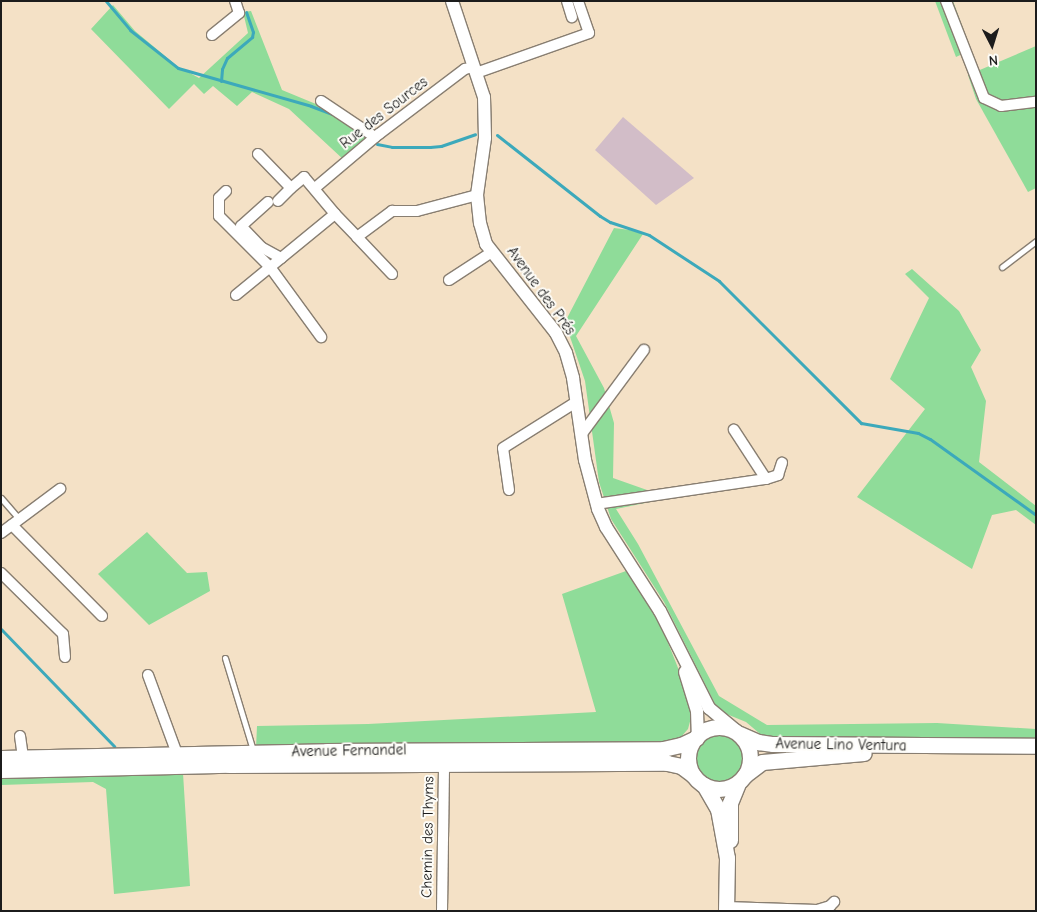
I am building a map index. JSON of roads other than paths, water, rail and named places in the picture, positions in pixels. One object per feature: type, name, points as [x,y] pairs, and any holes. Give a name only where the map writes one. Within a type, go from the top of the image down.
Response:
[{"type":"main road","points":[[726,909],[727,858],[731,838],[730,803],[749,767],[750,750],[739,733],[728,728],[717,727],[707,729],[697,736],[688,756],[698,780],[718,809],[727,858]]},
{"type":"main road","name":"Avenue Lino Ventura","points":[[739,733],[758,742],[773,744],[1036,746]]},
{"type":"main road","name":"Avenue Fernandel","points":[[1,758],[177,754],[663,749],[681,745],[697,736]]},
{"type":"main road","name":"Avenue Lino Ventura","points":[[742,779],[762,762],[943,746]]},
{"type":"main road","name":"Avenue Fernandel","points":[[1,770],[667,763],[681,766],[698,780]]},
{"type":"main road","points":[[698,780],[721,789],[742,779]]},
{"type":"street","points":[[212,35],[239,13],[235,1]]},
{"type":"street","name":"Avenue des Prés","points":[[452,1],[484,97],[485,138],[477,195],[480,223],[486,244],[556,333],[566,353],[585,460],[596,504],[606,527],[660,611],[678,643],[709,708],[739,733]]},
{"type":"street","points":[[567,1],[572,17]]},
{"type":"street","name":"Rue des Sources","points":[[315,188],[375,138],[465,69],[475,70],[589,33],[578,1]]},
{"type":"street","points":[[946,1],[984,98],[1001,106],[1036,102]]},
{"type":"street","points":[[321,101],[375,138]]},
{"type":"street","points":[[258,154],[291,188]]},
{"type":"street","points":[[281,258],[262,246],[241,226],[304,177],[335,214],[392,274]]},
{"type":"street","points":[[226,191],[219,198],[219,216],[270,267],[321,337]]},
{"type":"street","points":[[357,237],[392,211],[417,211],[477,195]]},
{"type":"street","points":[[236,294],[335,214]]},
{"type":"street","points":[[448,280],[492,252]]},
{"type":"street","points":[[581,435],[644,350]]},
{"type":"street","points":[[509,490],[503,448],[576,402]]},
{"type":"street","points":[[734,430],[766,479]]},
{"type":"street","points":[[596,504],[766,479],[778,475],[782,464]]},
{"type":"street","points":[[1,533],[60,489]]},
{"type":"street","points":[[16,522],[102,616]]},
{"type":"street","points":[[1,572],[63,634],[65,657]]},
{"type":"street","name":"Avenue des Prés","points":[[678,643],[697,711],[697,736]]},
{"type":"street","points":[[148,675],[177,754]]},
{"type":"street","points":[[20,736],[23,758]]},
{"type":"street","name":"Chemin des Thyms","points":[[442,911],[444,764]]},
{"type":"street","points":[[726,909],[817,910],[824,909],[834,902]]},
{"type":"lane","points":[[1002,267],[1036,241]]},
{"type":"lane","points":[[1,498],[16,522]]},
{"type":"lane","points":[[225,658],[254,753]]},
{"type":"waterway","points":[[106,1],[130,30],[178,68],[311,106],[332,114]]},
{"type":"waterway","points":[[221,81],[222,69],[227,58],[252,37],[253,32],[246,12]]},
{"type":"waterway","points":[[377,144],[392,147],[441,146],[475,134]]},
{"type":"waterway","points":[[497,135],[600,216],[610,222],[649,235],[719,281],[861,423],[918,433],[930,439],[1036,515]]},
{"type":"waterway","points":[[1,629],[114,746]]}]
